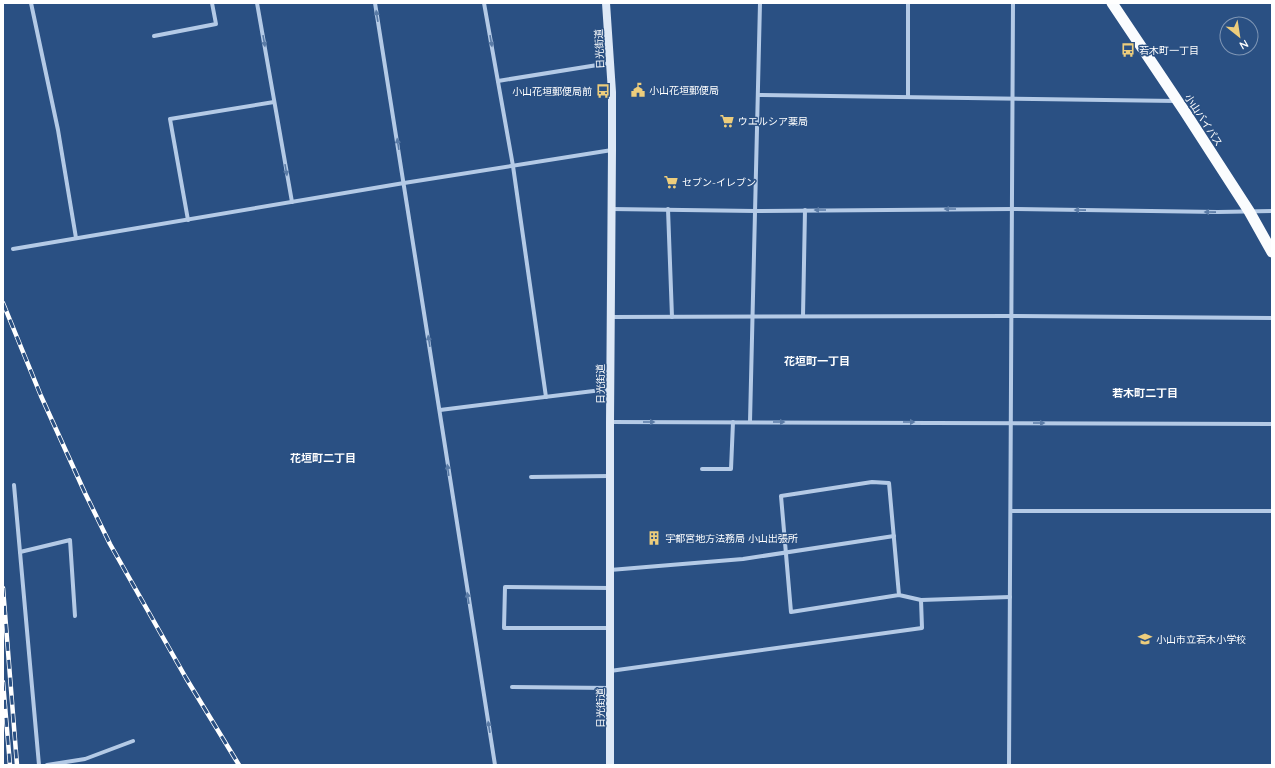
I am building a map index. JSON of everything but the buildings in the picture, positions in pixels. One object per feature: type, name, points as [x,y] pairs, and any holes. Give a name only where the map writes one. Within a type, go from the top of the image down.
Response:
[{"type":"highway","name":"小山バイパス","points":[[1112,3],[1178,101],[1249,211],[1272,252]]},
{"type":"main road","name":"日光街道","points":[[606,3],[610,63],[612,150],[610,389],[610,765]]},
{"type":"street","points":[[31,3],[58,130],[76,238]]},
{"type":"street","points":[[154,36],[216,24],[212,3]]},
{"type":"street","points":[[257,3],[292,202]]},
{"type":"street","points":[[375,3],[495,765]]},
{"type":"street","points":[[484,3],[513,166],[546,397]]},
{"type":"street","points":[[750,422],[760,3]]},
{"type":"street","points":[[908,3],[908,97]]},
{"type":"street","points":[[1009,765],[1013,3]]},
{"type":"street","points":[[498,81],[610,63]]},
{"type":"street","points":[[758,95],[1178,101]]},
{"type":"street","points":[[188,220],[170,119],[274,102]]},
{"type":"street","points":[[13,249],[404,183],[612,150]]},
{"type":"street","points":[[611,208],[754,211],[1013,209],[1218,212],[1272,211]]},
{"type":"street","points":[[668,209],[672,317]]},
{"type":"street","points":[[803,316],[805,210]]},
{"type":"street","points":[[611,317],[1012,316],[1272,318]]},
{"type":"street","points":[[440,410],[610,389]]},
{"type":"street","points":[[610,422],[1272,424]]},
{"type":"street","points":[[702,470],[731,469],[733,422]]},
{"type":"street","points":[[532,477],[610,476]]},
{"type":"street","points":[[899,595],[889,483],[872,482],[781,496],[791,612],[899,595],[921,600],[1010,597]]},
{"type":"street","points":[[14,485],[39,765]]},
{"type":"street","points":[[1011,511],[1272,512]]},
{"type":"street","points":[[610,570],[743,560],[894,536]]},
{"type":"street","points":[[20,552],[70,540],[75,616]]},
{"type":"street","points":[[610,588],[505,587],[504,628],[610,628]]},
{"type":"street","points":[[610,671],[922,628],[921,600]]},
{"type":"street","points":[[512,687],[610,688]]},
{"type":"street","points":[[46,765],[85,759],[133,741]]},
{"type":"railway","points":[[3,303],[41,396],[110,544],[186,678],[239,765]]},
{"type":"railway","points":[[3,588],[17,765]]},
{"type":"railway","points":[[3,682],[10,765]]},
{"type":"place","name":"若木町一丁目","points":[[1128,50]]},
{"type":"place","name":"小山花垣郵便局","points":[[638,90]]},
{"type":"place","name":"小山花垣郵便局前","points":[[603,91]]},
{"type":"place","name":"ウエルシア薬局","points":[[727,121]]},
{"type":"place","name":"セブン-イレブン","points":[[671,182]]},
{"type":"place","name":"宇都宮地方法務局 小山出張所","points":[[654,538]]},
{"type":"place","name":"小山市立若木小学校","points":[[1145,639]]},
{"type":"district","name":"花垣町一丁目","points":[[817,361]]},
{"type":"district","name":"若木町二丁目","points":[[1145,393]]},
{"type":"district","name":"花垣町二丁目","points":[[323,458]]}]
